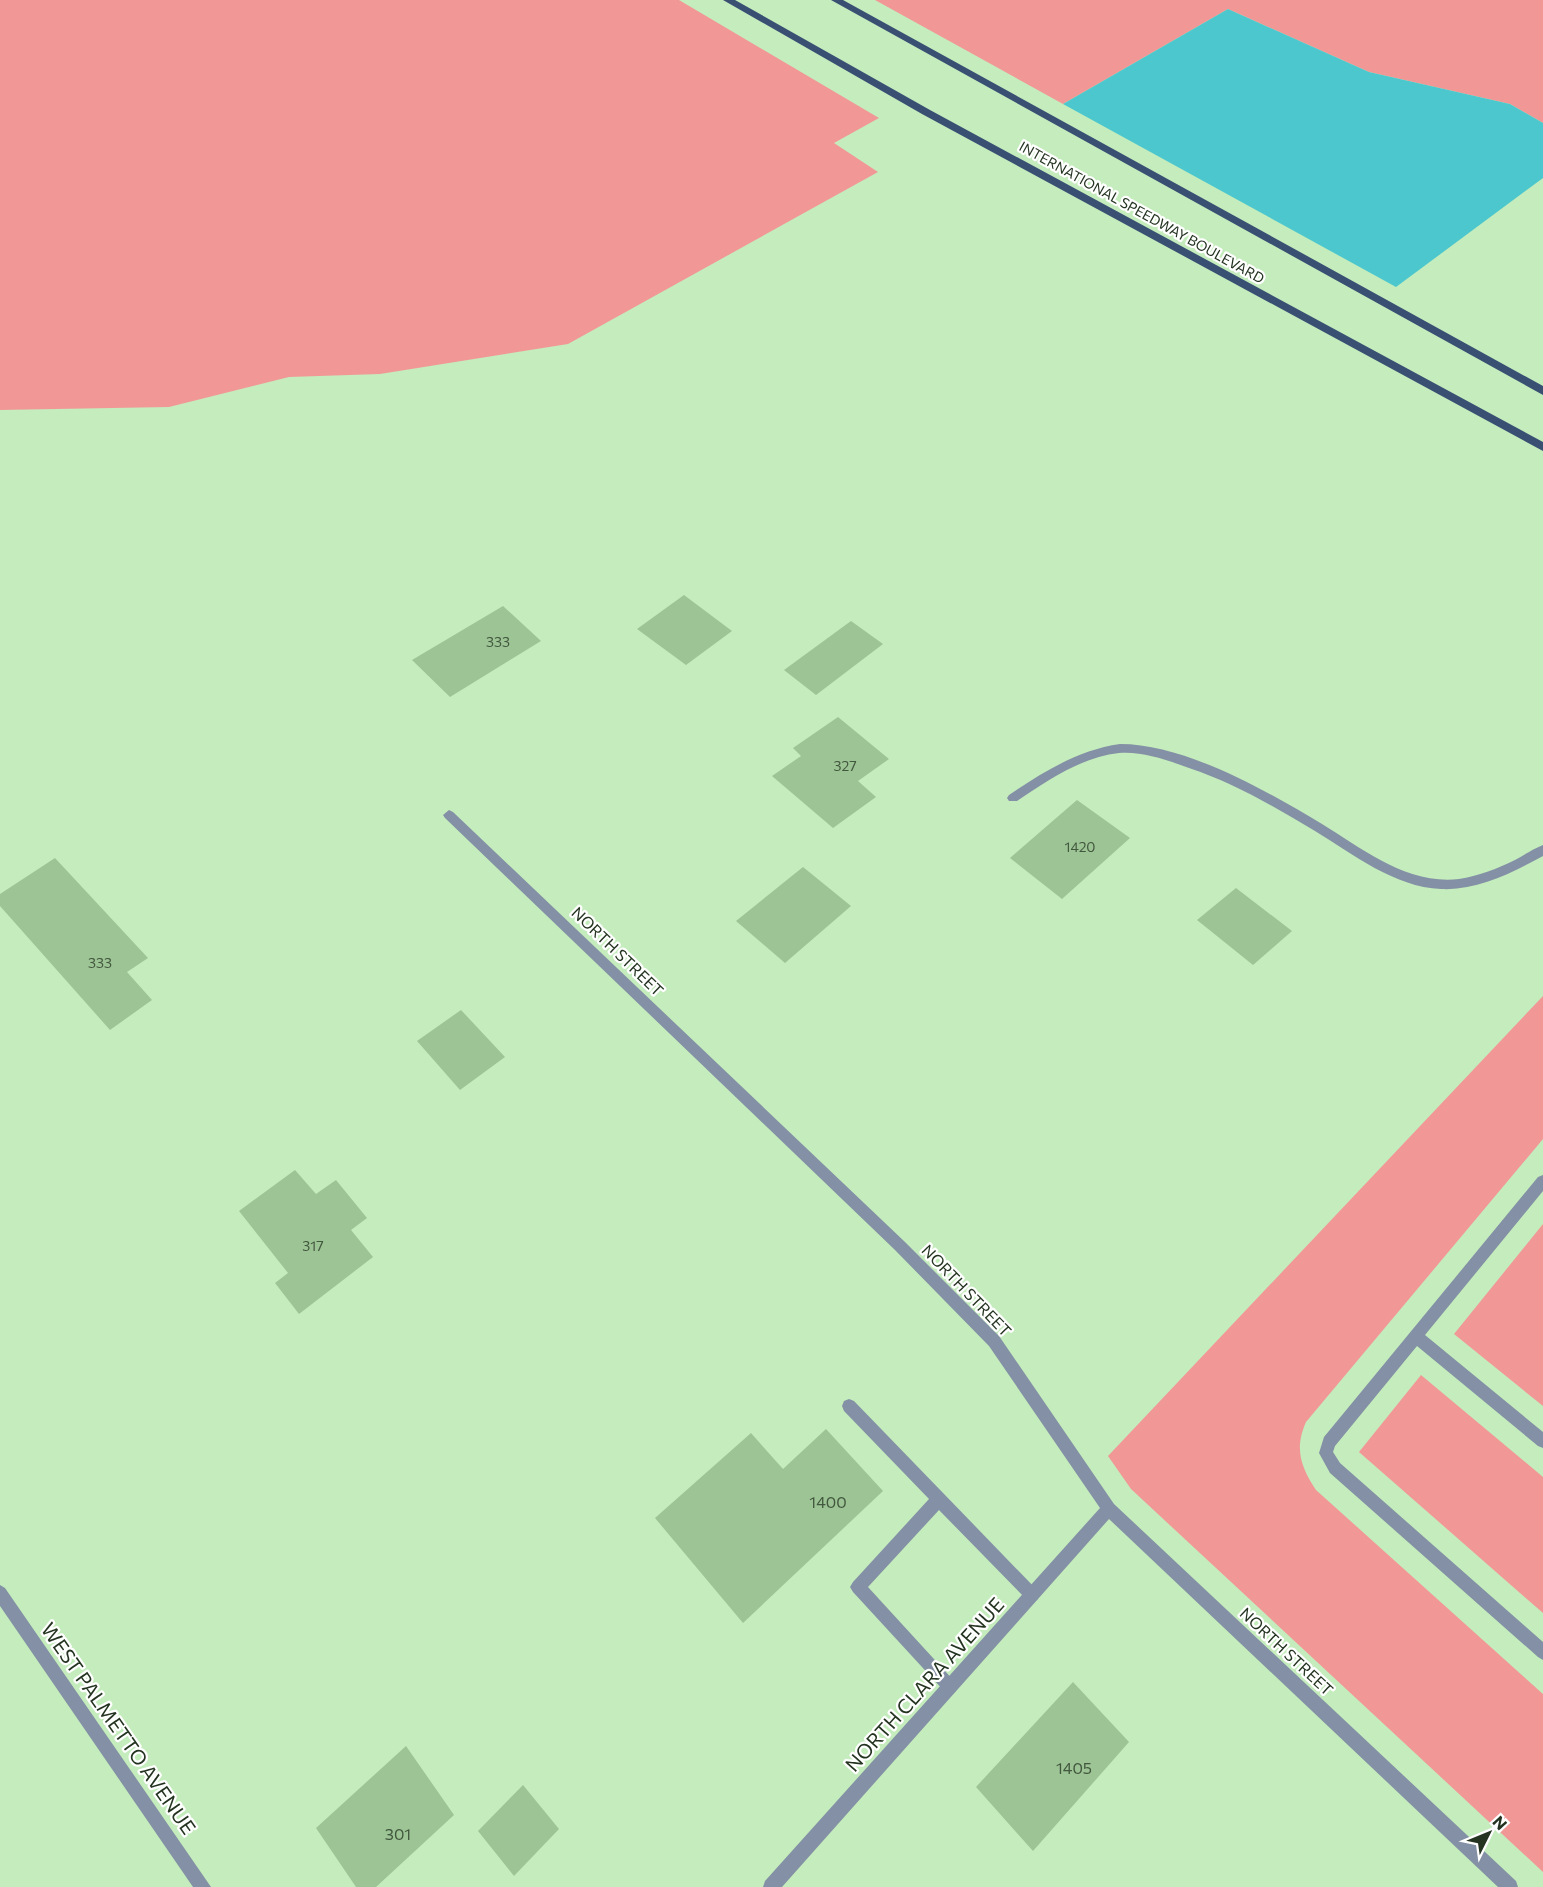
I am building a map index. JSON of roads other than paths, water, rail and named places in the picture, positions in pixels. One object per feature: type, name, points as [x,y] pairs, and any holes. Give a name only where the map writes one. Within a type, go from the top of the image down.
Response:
[{"type":"main road","name":"INTERNATIONAL SPEEDWAY BOULEVARD","points":[[728,0],[926,112],[1543,447]]},
{"type":"main road","points":[[836,0],[1543,391]]},
{"type":"street","points":[[1013,798],[1065,764],[1113,750],[1149,751],[1212,770],[1294,812],[1378,864],[1426,883],[1464,883],[1504,873],[1543,850]]},
{"type":"street","name":"NORTH STREET","points":[[449,815],[900,1246],[994,1341],[1109,1509],[1510,1887]]},
{"type":"street","points":[[1543,1181],[1329,1442],[1326,1454],[1335,1468],[1543,1652]]},
{"type":"street","points":[[1416,1336],[1543,1441]]},
{"type":"street","points":[[849,1406],[1032,1595]]},
{"type":"street","points":[[938,1500],[858,1587],[950,1687]]},
{"type":"street","name":"NORTH CLARA AVENUE","points":[[771,1887],[1109,1509]]},
{"type":"street","name":"WEST PALMETTO AVENUE","points":[[0,1593],[203,1887]]},
{"type":"water","points":[[1228,9],[1369,72],[1510,104],[1543,123],[1543,178],[1396,287],[1063,104]]}]
